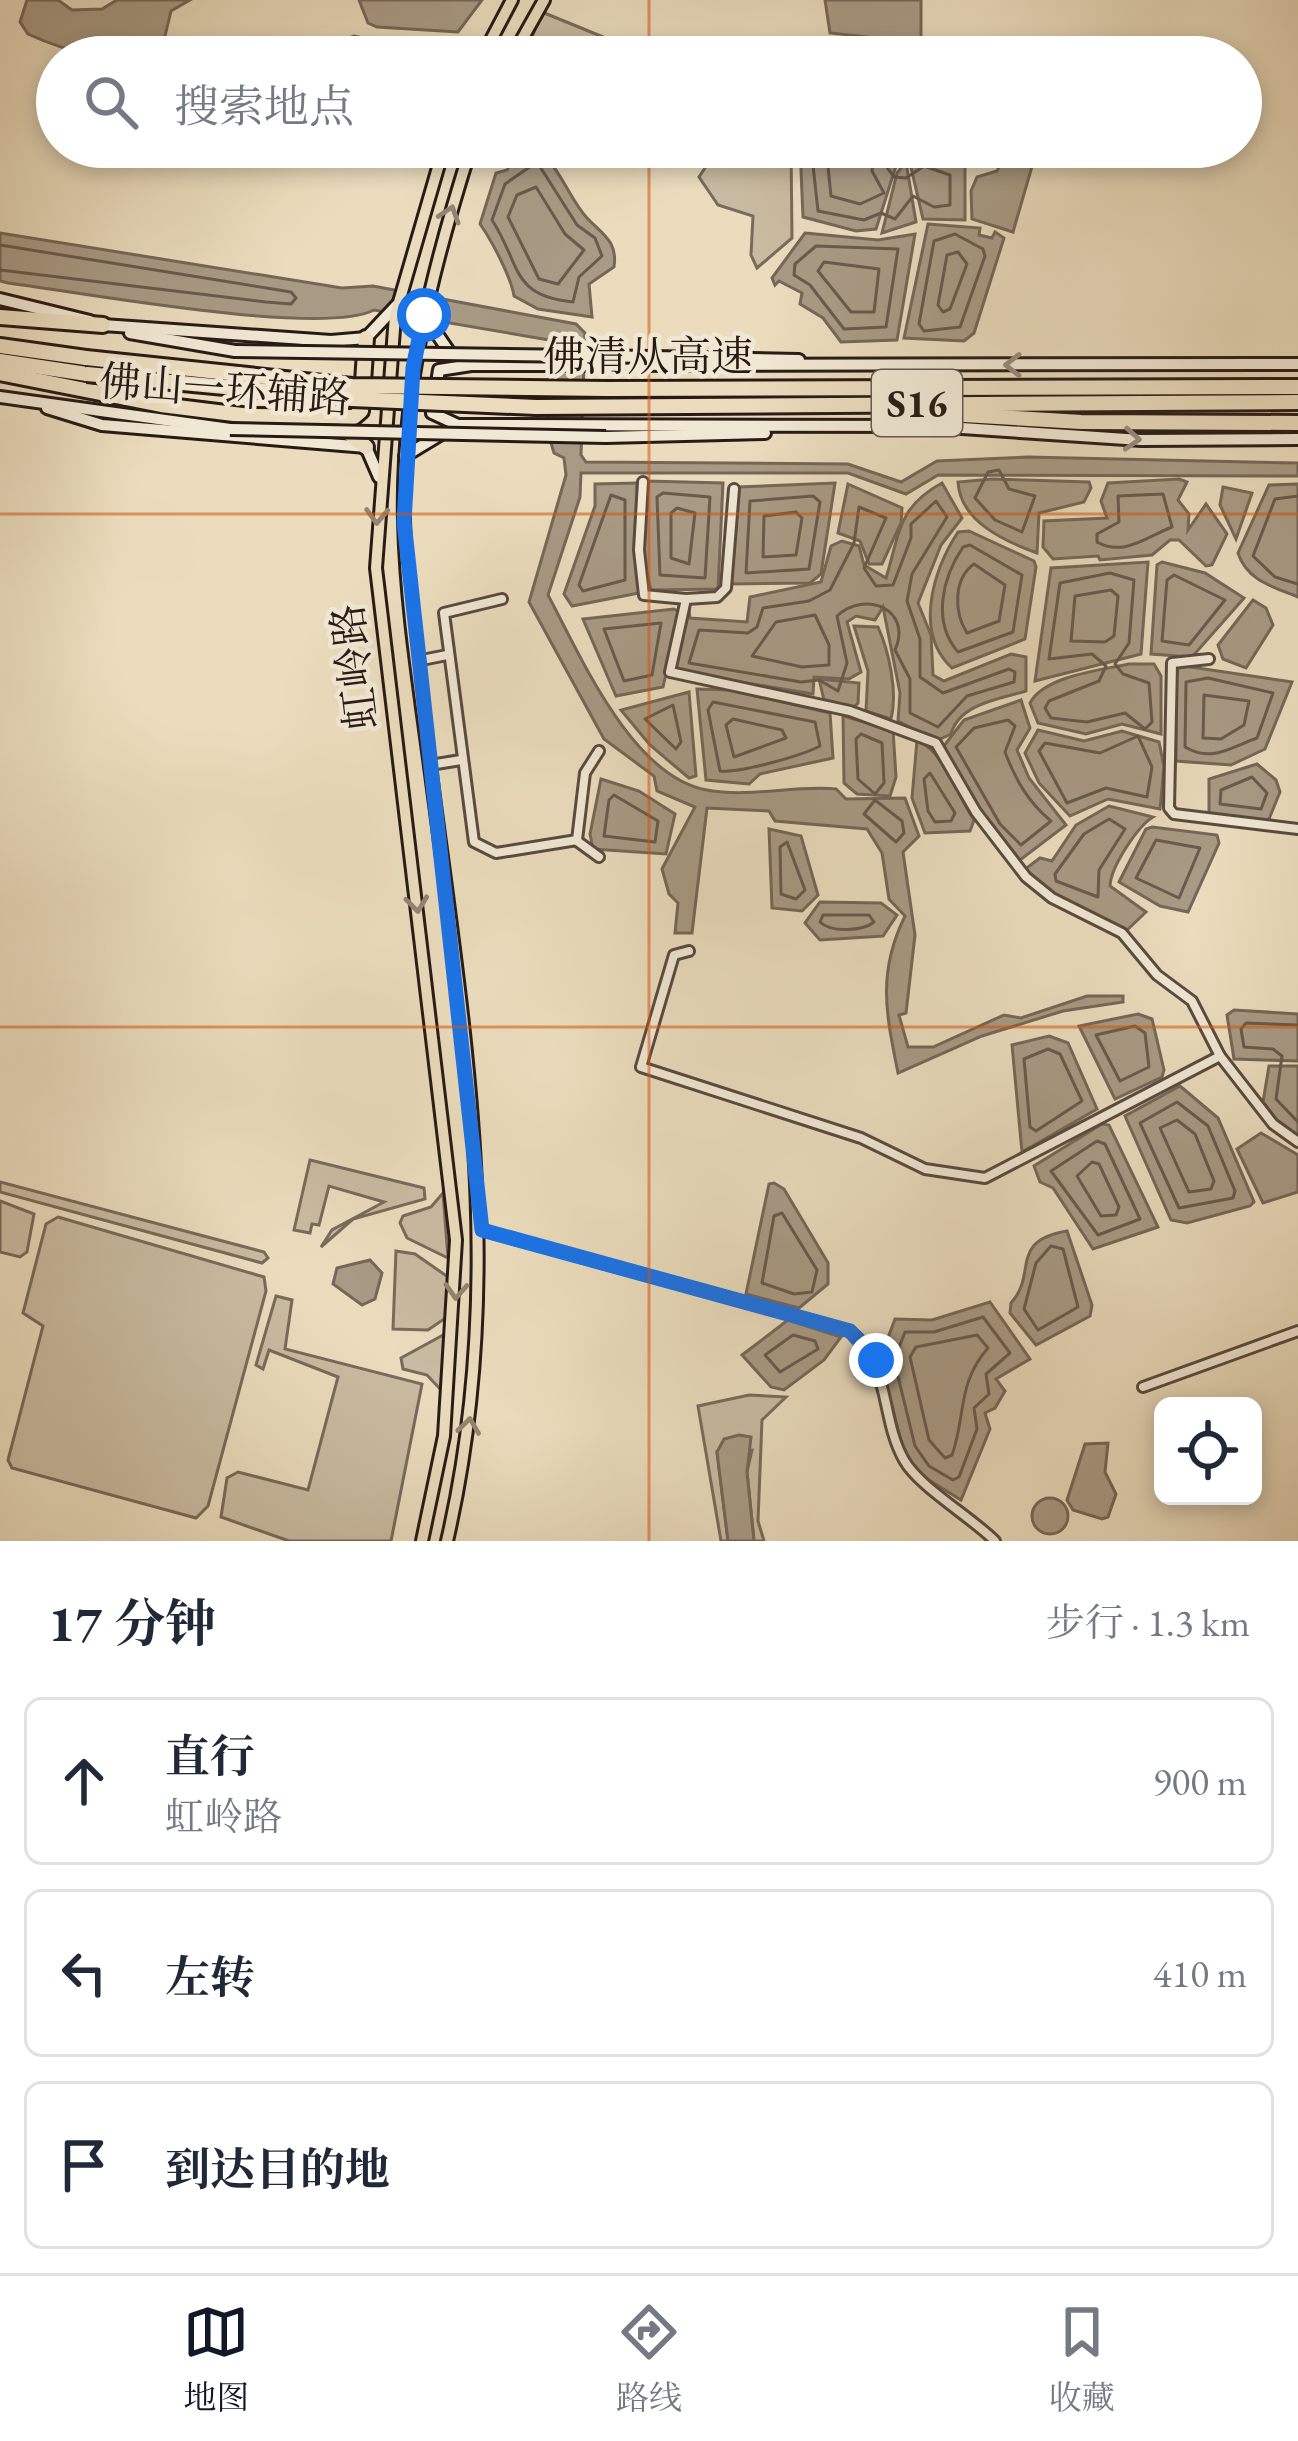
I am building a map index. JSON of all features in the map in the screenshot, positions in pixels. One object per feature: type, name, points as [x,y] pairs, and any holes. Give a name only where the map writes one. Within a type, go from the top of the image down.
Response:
[{"type":"highway","points":[[0,317],[104,325]]},
{"type":"highway","points":[[0,373],[161,405],[323,419],[353,417],[361,411],[366,338]]},
{"type":"highway","name":"佛清从高速","points":[[0,346],[86,366],[331,398],[536,406],[1298,402]]},
{"type":"highway","name":"佛清从高速","points":[[0,361],[365,387],[1298,387]]},
{"type":"highway","points":[[821,404],[1081,422],[1298,423]]},
{"type":"highway","points":[[323,419],[366,447]]},
{"type":"main road","points":[[493,36],[512,0]]},
{"type":"main road","points":[[524,36],[544,0]]},
{"type":"main road","name":"虹岭路","points":[[422,1541],[444,1436],[456,1240],[376,568],[379,477],[395,312],[437,168]]},
{"type":"main road","name":"虹岭路","points":[[447,1541],[474,1388],[482,1230],[404,522],[405,456],[429,280],[464,168]]},
{"type":"main road","name":"佛山一环辅路","points":[[0,299],[157,341],[235,351],[761,356],[856,366]]},
{"type":"main road","points":[[104,325],[262,339],[366,338],[395,312]]},
{"type":"main road","points":[[424,315],[444,348],[471,365]]},
{"type":"main road","points":[[458,425],[432,413],[434,376],[449,366],[1298,364]]},
{"type":"main road","name":"佛山一环辅路","points":[[0,397],[47,408],[230,429],[606,437],[932,426],[1141,440],[1298,439]]},
{"type":"main road","points":[[47,408],[102,424],[366,447],[379,477]]},
{"type":"main road","points":[[405,456],[458,425]]},
{"type":"main road","name":"佛山一环辅路","points":[[458,425],[807,429]]},
{"type":"street","points":[[643,482],[639,550],[644,595],[686,599],[717,597],[726,588],[734,489]]},
{"type":"street","points":[[502,599],[444,613],[474,842],[496,853],[577,840],[599,857]]},
{"type":"street","points":[[686,599],[670,672],[870,716],[936,743],[976,812],[1026,877],[1052,898],[1122,933],[1157,975],[1192,1001],[1220,1056],[1229,1061],[1273,1124],[1298,1142]]},
{"type":"street","points":[[416,661],[447,655]]},
{"type":"street","points":[[1209,659],[1172,663],[1169,808],[1174,814],[1298,830]]},
{"type":"street","points":[[577,840],[585,773],[599,751]]},
{"type":"street","points":[[430,765],[461,760]]},
{"type":"street","points":[[688,951],[674,955],[641,1066],[861,1138],[926,1169],[995,1175],[1220,1056]]},
{"type":"street","points":[[482,1230],[850,1331],[876,1360],[902,1456],[914,1474],[995,1541]]},
{"type":"street","points":[[1142,1387],[1298,1331]]},
{"type":"shaded area","points":[[542,12],[601,36],[532,36]]},
{"type":"shaded area","points":[[705,168],[791,168],[792,238],[757,268],[751,255],[753,216],[718,205],[699,177]]},
{"type":"shaded area","points":[[310,1160],[424,1188],[425,1199],[353,1219],[321,1247],[332,1230],[384,1202],[329,1186],[319,1225],[312,1224],[310,1233],[294,1230]]},
{"type":"shaded area","points":[[0,1182],[264,1252],[268,1258],[262,1263],[0,1192]]},
{"type":"shaded area","points":[[443,1193],[448,1258],[407,1238],[400,1223],[403,1216],[431,1207]]},
{"type":"shaded area","points":[[0,1201],[34,1214],[27,1252],[20,1257],[0,1252]]},
{"type":"shaded area","points":[[58,1217],[264,1277],[266,1291],[208,1506],[196,1518],[12,1468],[8,1460],[43,1326],[23,1313],[46,1224]]},
{"type":"shaded area","points":[[396,1251],[415,1254],[448,1277],[447,1317],[428,1330],[393,1329]]},
{"type":"shaded area","points":[[276,1296],[292,1300],[285,1349],[422,1384],[391,1541],[289,1541],[221,1517],[227,1478],[238,1472],[308,1490],[338,1377],[269,1350],[263,1369],[256,1365]]},
{"type":"shaded area","points":[[447,1333],[442,1391],[427,1375],[403,1369],[401,1358]]},
{"type":"shaded area","points":[[749,1395],[786,1397],[762,1420],[758,1521],[764,1541],[754,1541],[747,1472],[752,1450],[717,1452],[728,1541],[721,1541],[698,1406]]},
{"type":"water","points":[[27,0],[58,0],[72,10],[102,9],[117,0],[190,0],[171,11],[165,36],[36,38],[20,22]]},
{"type":"water","points":[[359,0],[482,0],[458,32],[377,27],[368,23]]},
{"type":"water","points":[[825,0],[921,0],[921,36],[830,33]]},
{"type":"water","points":[[554,168],[582,212],[608,239],[614,267],[589,284],[592,317],[538,309],[514,296],[480,224],[496,173]]},
{"type":"water","points":[[801,168],[895,168],[876,229],[856,231],[803,217]]},
{"type":"water","points":[[907,168],[916,222],[882,233],[897,173]]},
{"type":"water","points":[[911,168],[965,168],[965,220],[923,219]]},
{"type":"water","points":[[1032,168],[1013,232],[972,219],[971,191],[977,177]]},
{"type":"water","points":[[928,224],[980,228],[979,235],[992,238],[995,232],[1004,238],[974,333],[964,341],[904,338]]},
{"type":"water","points":[[0,233],[342,288],[373,286],[576,324],[585,333],[581,455],[586,462],[848,464],[901,482],[937,461],[1028,457],[1298,463],[1298,476],[938,475],[906,494],[848,473],[581,473],[580,497],[548,595],[611,710],[655,762],[680,780],[707,790],[820,788],[836,789],[846,799],[905,798],[919,836],[903,852],[915,935],[906,1013],[899,1015],[908,1047],[933,1047],[1004,1015],[1021,1018],[1087,996],[1123,996],[1123,1002],[1063,1011],[982,1036],[898,1073],[886,993],[890,956],[905,916],[889,899],[882,853],[867,829],[775,821],[769,811],[707,808],[692,933],[675,933],[678,903],[669,894],[662,869],[695,807],[657,791],[654,776],[604,739],[529,602],[566,475],[564,458],[554,453],[548,433],[549,340],[374,310],[346,317],[254,316],[8,283],[0,281]]},
{"type":"water","points":[[805,233],[878,240],[915,234],[897,340],[841,342],[823,318],[800,304],[802,293],[779,281],[775,285],[772,278]]},
{"type":"water","points":[[646,481],[723,483],[718,589],[651,590],[644,562]]},
{"type":"water","points":[[958,482],[1089,482],[1091,488],[1084,502],[1039,513],[1037,553],[998,536],[967,508]]},
{"type":"water","points":[[1187,482],[1178,500],[1189,514],[1188,530],[1206,504],[1227,534],[1212,565],[1206,566],[1179,540],[1170,540],[1152,555],[1100,560],[1098,556],[1053,559],[1043,547],[1044,521],[1107,518],[1101,501],[1108,483]]},
{"type":"water","points":[[637,483],[639,593],[572,606],[564,594],[595,506],[595,484]]},
{"type":"water","points":[[835,483],[821,574],[810,583],[730,584],[737,487]]},
{"type":"water","points":[[942,483],[962,518],[941,545],[918,603],[931,635],[933,675],[944,681],[1011,654],[1026,657],[1026,691],[971,709],[951,734],[936,741],[898,721],[900,693],[883,607],[875,620],[856,616],[847,622],[861,672],[849,679],[814,677],[813,694],[673,671],[689,610],[690,618],[747,622],[750,597],[821,582],[831,546],[842,541],[859,546],[864,565],[886,578],[909,511]]},
{"type":"water","points":[[848,484],[902,508],[901,523],[882,564],[869,564],[860,541],[838,533]]},
{"type":"water","points":[[1298,484],[1298,597],[1255,577],[1238,553],[1269,485]]},
{"type":"water","points":[[1223,487],[1252,493],[1236,539],[1220,505]]},
{"type":"water","points":[[969,531],[1034,561],[1036,567],[1025,639],[952,668],[933,637],[931,600],[949,547],[958,532]]},
{"type":"water","points":[[1148,562],[1141,654],[1035,681],[1051,568]]},
{"type":"water","points":[[1162,562],[1205,573],[1244,598],[1192,657],[1151,654],[1157,565]]},
{"type":"water","points":[[1253,600],[1266,608],[1273,625],[1246,668],[1223,659],[1218,645]]},
{"type":"water","points":[[680,612],[663,687],[616,696],[583,619]]},
{"type":"water","points":[[854,626],[878,627],[882,637],[893,685],[891,719],[866,711],[868,671]]},
{"type":"water","points":[[1129,664],[1154,664],[1161,676],[1161,734],[1122,724],[1086,734],[1038,723],[1030,703],[1047,686]]},
{"type":"water","points":[[1184,666],[1292,682],[1265,749],[1231,765],[1176,761],[1176,669]]},
{"type":"water","points":[[819,679],[859,683],[858,703],[854,707],[824,700]]},
{"type":"water","points":[[697,689],[731,690],[830,713],[833,758],[760,774],[749,784],[706,780]]},
{"type":"water","points":[[689,692],[696,776],[689,778],[650,745],[621,710]]},
{"type":"water","points":[[1021,700],[1030,728],[1017,750],[1029,778],[1066,825],[1020,860],[991,832],[943,747],[964,720]]},
{"type":"water","points":[[843,716],[893,730],[896,777],[890,796],[857,794],[844,783]]},
{"type":"water","points":[[1038,730],[1084,741],[1122,731],[1159,742],[1164,767],[1160,809],[1108,799],[1070,816],[1039,783],[1025,753]]},
{"type":"water","points":[[917,740],[950,775],[974,820],[970,831],[925,833],[912,798]]},
{"type":"water","points":[[1257,764],[1276,780],[1280,792],[1267,824],[1209,815],[1209,779]]},
{"type":"water","points":[[601,779],[639,791],[675,814],[666,854],[593,849],[590,834]]},
{"type":"water","points":[[1109,806],[1153,817],[1126,847],[1110,886],[1146,912],[1125,932],[1054,895],[1024,870],[1040,858],[1052,861],[1076,825]]},
{"type":"water","points":[[769,829],[801,836],[818,895],[802,911],[772,908]]},
{"type":"water","points":[[1146,829],[1217,835],[1219,843],[1188,912],[1160,906],[1119,882]]},
{"type":"water","points":[[820,902],[881,903],[897,915],[883,936],[820,940],[805,923]]},
{"type":"water","points":[[1234,1010],[1298,1014],[1298,1061],[1234,1059],[1227,1015]]},
{"type":"water","points":[[1138,1014],[1152,1019],[1164,1070],[1162,1077],[1115,1099],[1079,1026]]},
{"type":"water","points":[[1049,1036],[1068,1043],[1097,1109],[1022,1152],[1012,1045]]},
{"type":"water","points":[[1269,1066],[1298,1066],[1298,1136],[1283,1128],[1263,1102]]},
{"type":"water","points":[[1180,1086],[1218,1118],[1254,1202],[1250,1206],[1187,1223],[1171,1220],[1125,1116]]},
{"type":"water","points":[[1102,1124],[1109,1125],[1158,1227],[1093,1249],[1053,1188],[1040,1182],[1034,1166]]},
{"type":"water","points":[[1261,1133],[1298,1155],[1298,1192],[1263,1203],[1237,1149]]},
{"type":"water","points":[[769,1184],[784,1189],[828,1263],[828,1284],[799,1308],[746,1294]]},
{"type":"water","points":[[1067,1231],[1092,1305],[1090,1316],[1036,1345],[1010,1313],[1011,1303],[1037,1242]]},
{"type":"water","points":[[370,1260],[382,1273],[375,1299],[362,1305],[333,1284],[337,1268]]},
{"type":"water","points":[[990,1302],[1030,1359],[996,1379],[1005,1391],[995,1408],[985,1413],[990,1429],[961,1500],[921,1475],[904,1453],[880,1359],[895,1319],[932,1320]]},
{"type":"water","points":[[788,1320],[841,1337],[824,1360],[784,1390],[771,1387],[742,1355]]},
{"type":"water","points":[[751,1437],[747,1472],[754,1541],[728,1541],[717,1452],[724,1439]]},
{"type":"water","points":[[1108,1443],[1105,1472],[1116,1494],[1108,1517],[1102,1519],[1073,1510],[1067,1500],[1085,1444]]},
{"type":"water","points":[[1050,1498],[1063,1503],[1068,1516],[1063,1529],[1050,1534],[1037,1529],[1032,1516],[1037,1503]]},
{"type":"route","points":[[424,315],[413,368],[404,522],[482,1230],[850,1331],[876,1360]]}]
